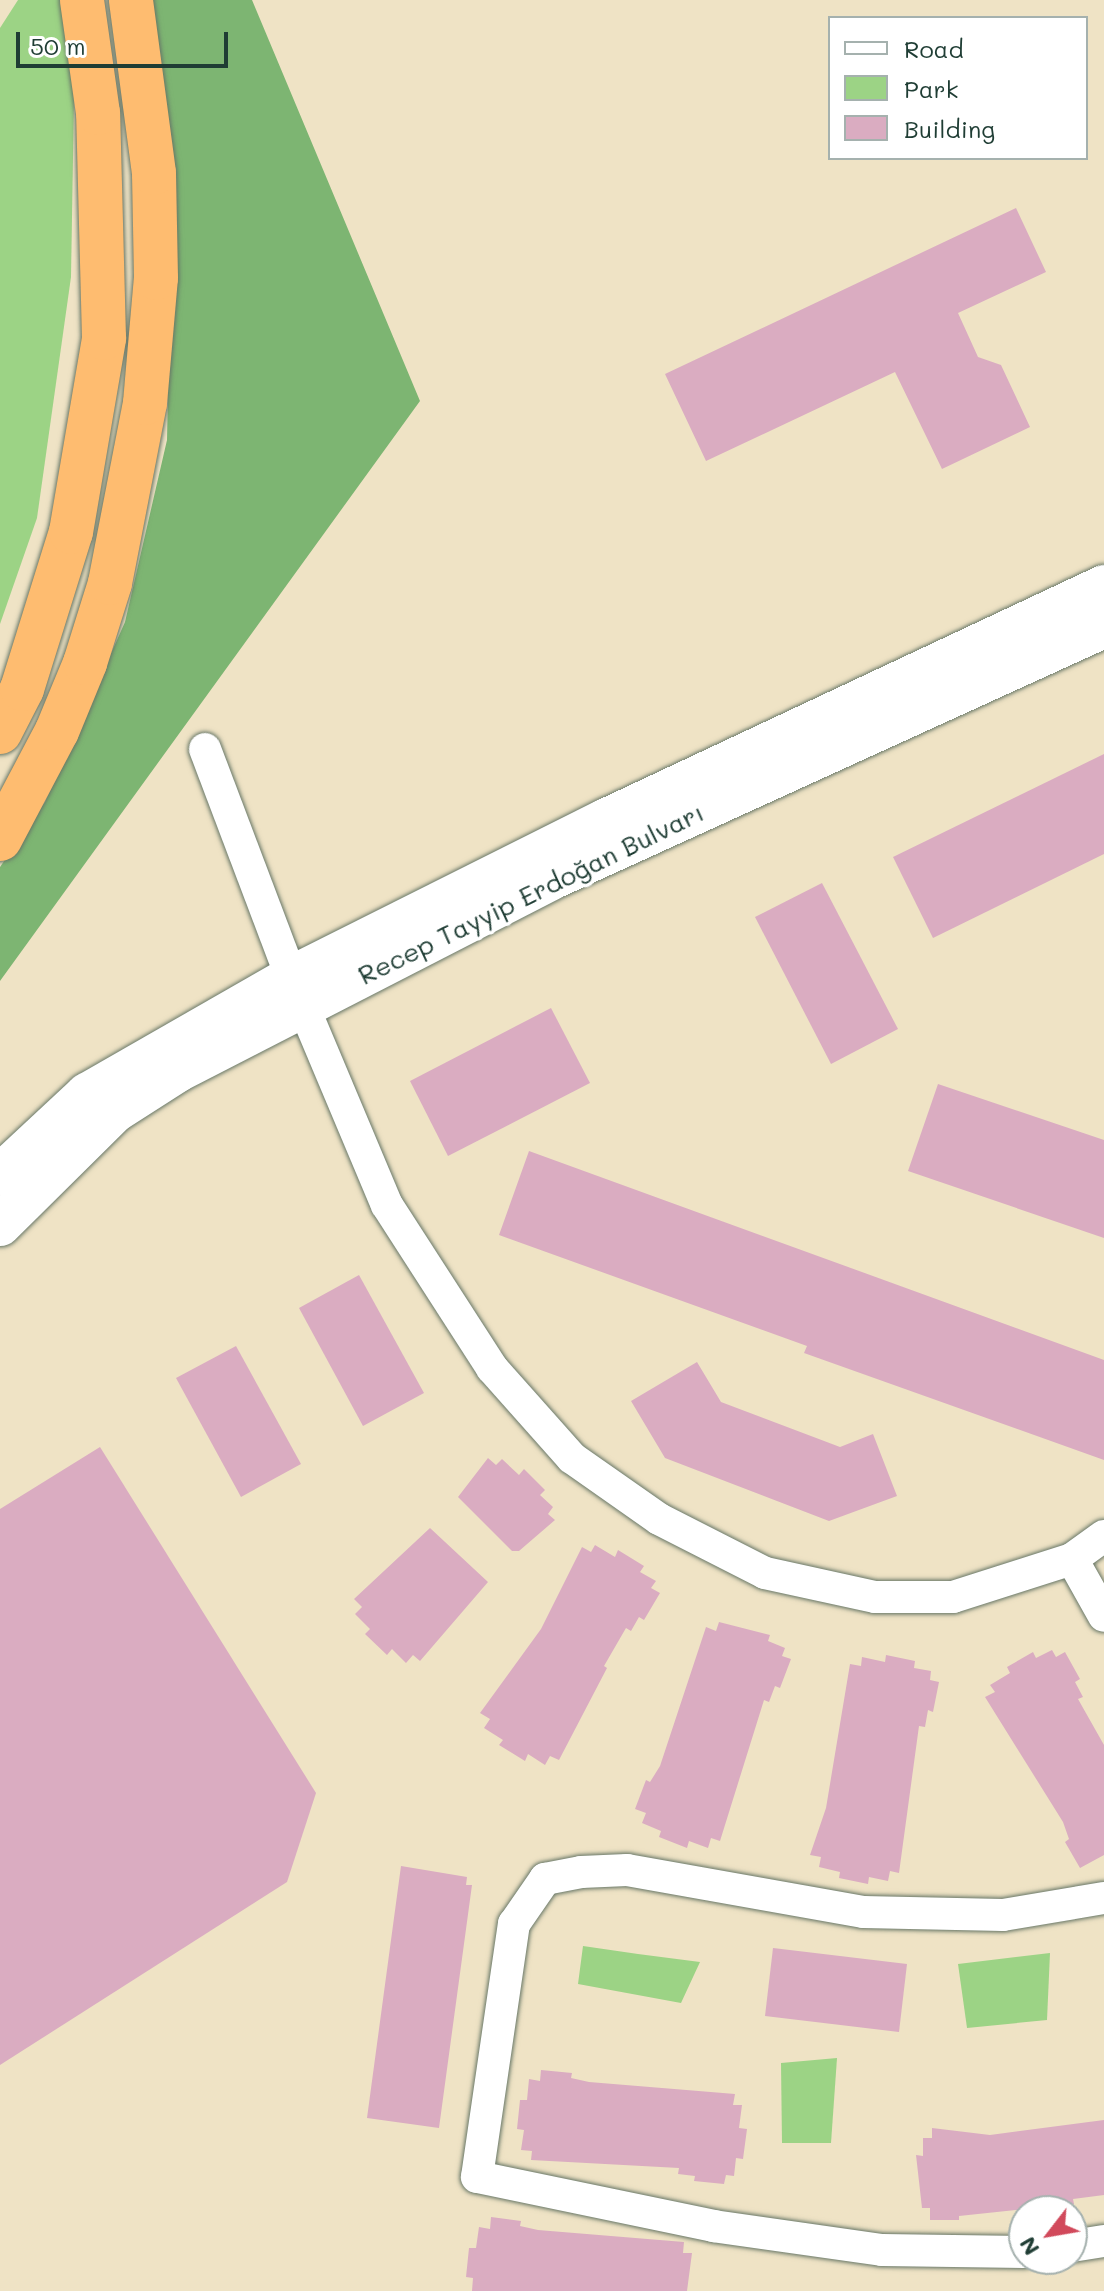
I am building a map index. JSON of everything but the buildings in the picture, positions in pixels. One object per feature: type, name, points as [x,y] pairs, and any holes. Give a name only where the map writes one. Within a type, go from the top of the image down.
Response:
[{"type":"highway","points":[[0,732],[22,689],[71,532],[104,338],[98,113],[82,0]]},
{"type":"highway","points":[[0,839],[57,731],[85,663],[110,583],[145,403],[156,278],[154,173],[131,0]]},
{"type":"street","name":"Recep Tayyip Erdoğan Bulvarı","points":[[0,1225],[114,1112],[297,992],[605,820],[1104,586]]},
{"type":"street","name":"Recep Tayyip Erdoğan Bulvarı","points":[[0,1175],[87,1094],[297,992],[1104,627]]},
{"type":"street","points":[[205,749],[297,992],[399,1228],[492,1368],[572,1458],[672,1526],[765,1573],[875,1597],[953,1597],[1072,1559],[1104,1536]]},
{"type":"street","points":[[1072,1559],[1104,1616]]},
{"type":"street","points":[[1008,2252],[893,2251],[714,2226],[477,2177],[514,1924],[545,1879],[581,1872],[627,1870],[863,1912],[1003,1915],[1104,1898]]},
{"type":"green space","points":[[18,0],[60,0],[74,98],[71,277],[37,518],[0,624],[0,28]]},
{"type":"green space","points":[[147,0],[252,0],[420,401],[0,981],[0,867],[45,802],[125,622],[167,440],[173,164]]},
{"type":"green space","points":[[583,1946],[700,1962],[681,2003],[578,1984]]},
{"type":"green space","points":[[1050,1953],[1047,2020],[967,2028],[958,1964]]},
{"type":"green space","points":[[837,2058],[831,2143],[782,2143],[781,2063]]}]
